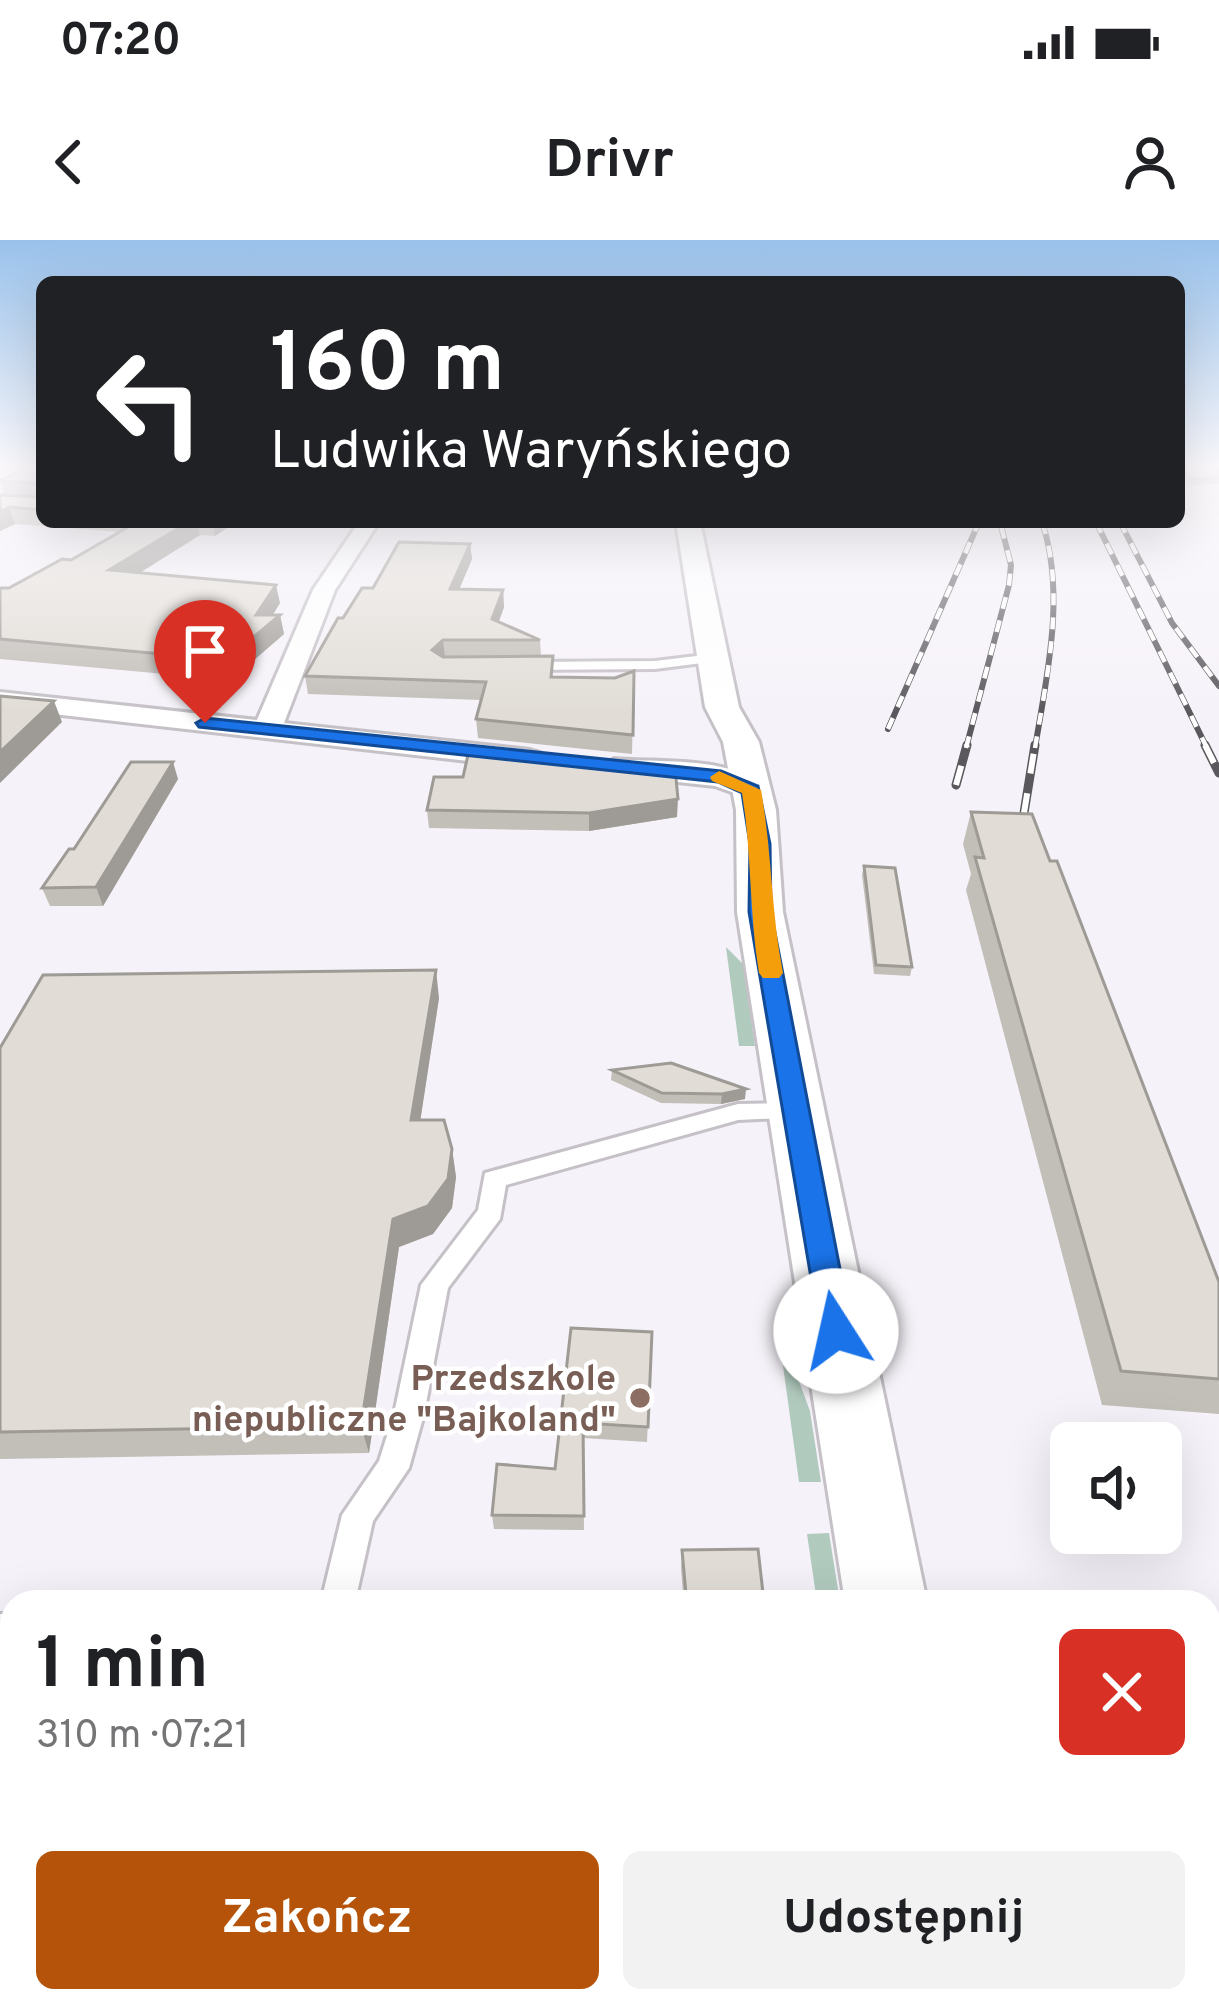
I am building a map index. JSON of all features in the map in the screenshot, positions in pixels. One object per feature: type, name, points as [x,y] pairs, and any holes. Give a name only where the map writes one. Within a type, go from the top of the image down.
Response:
[{"type":"street","points":[[267,730],[324,590],[352,548]]},
{"type":"street","points":[[693,548],[722,707],[715,742],[736,783],[731,833],[760,912],[884,1590]]},
{"type":"street","points":[[0,700],[549,761]]},
{"type":"street","points":[[595,766],[736,783]]},
{"type":"lane","points":[[515,666],[656,665],[713,658]]},
{"type":"lane","points":[[341,1590],[358,1515],[393,1468],[410,1414],[435,1285],[490,1212],[494,1179],[738,1112],[796,1111]]},
{"type":"green space","points":[[726,947],[743,964],[755,1046],[739,1046]]},
{"type":"green space","points":[[777,1322],[810,1411],[821,1482],[799,1482]]},
{"type":"green space","points":[[829,1533],[838,1590],[815,1590],[807,1534]]},
{"type":"building","points":[[92,548],[146,548],[109,570],[276,585],[256,615],[280,615],[226,660],[0,639],[0,588],[9,588],[62,559],[71,560]]},
{"type":"building","points":[[396,548],[468,548],[450,589],[503,590],[492,619],[540,640],[443,640],[432,650],[443,657],[553,656],[551,677],[615,678],[634,671],[633,735],[476,719],[486,682],[305,676],[338,618],[343,618],[362,588],[373,588]]},
{"type":"building","points":[[0,696],[54,701],[0,752]]},
{"type":"building","points":[[470,746],[632,763],[632,768],[675,768],[678,799],[589,813],[427,810],[434,777],[463,777]]},
{"type":"building","points":[[131,762],[173,762],[96,887],[42,888],[69,849],[74,849]]},
{"type":"building","points":[[971,812],[1032,814],[1050,861],[1057,861],[1219,1282],[1219,1379],[1121,1371],[975,857],[984,858]]},
{"type":"building","points":[[864,866],[895,868],[912,967],[876,965]]},
{"type":"building","points":[[436,970],[411,1120],[444,1120],[452,1149],[448,1179],[428,1206],[393,1219],[361,1426],[0,1432],[0,1048],[43,975]]},
{"type":"building","points":[[671,1063],[746,1089],[722,1094],[662,1093],[612,1070]]},
{"type":"building","points":[[571,1328],[652,1332],[648,1427],[583,1423],[584,1516],[492,1515],[497,1464],[555,1469]]},
{"type":"building","points":[[758,1549],[763,1590],[686,1590],[682,1550]]},
{"type":"railway","points":[[888,729],[968,548]]},
{"type":"railway","points":[[966,748],[1009,585],[1007,548]]},
{"type":"railway","points":[[1035,748],[1053,605],[1049,548]]},
{"type":"railway","points":[[1109,548],[1207,748]]},
{"type":"railway","points":[[1133,548],[1172,623],[1219,686]]},
{"type":"railway","points":[[956,785],[967,745]]},
{"type":"railway","points":[[1024,813],[1035,745]]},
{"type":"railway","points":[[1205,745],[1219,773]]},
{"type":"slow traffic","points":[[719,777],[751,790],[760,844],[760,912],[771,973]]},
{"type":"place","name":"Przedszkole niepubliczne \"Bajkoland\"","points":[[640,1398]]},
{"type":"route","points":[[205,723],[721,777],[751,790],[760,844],[760,912],[836,1331]]}]
